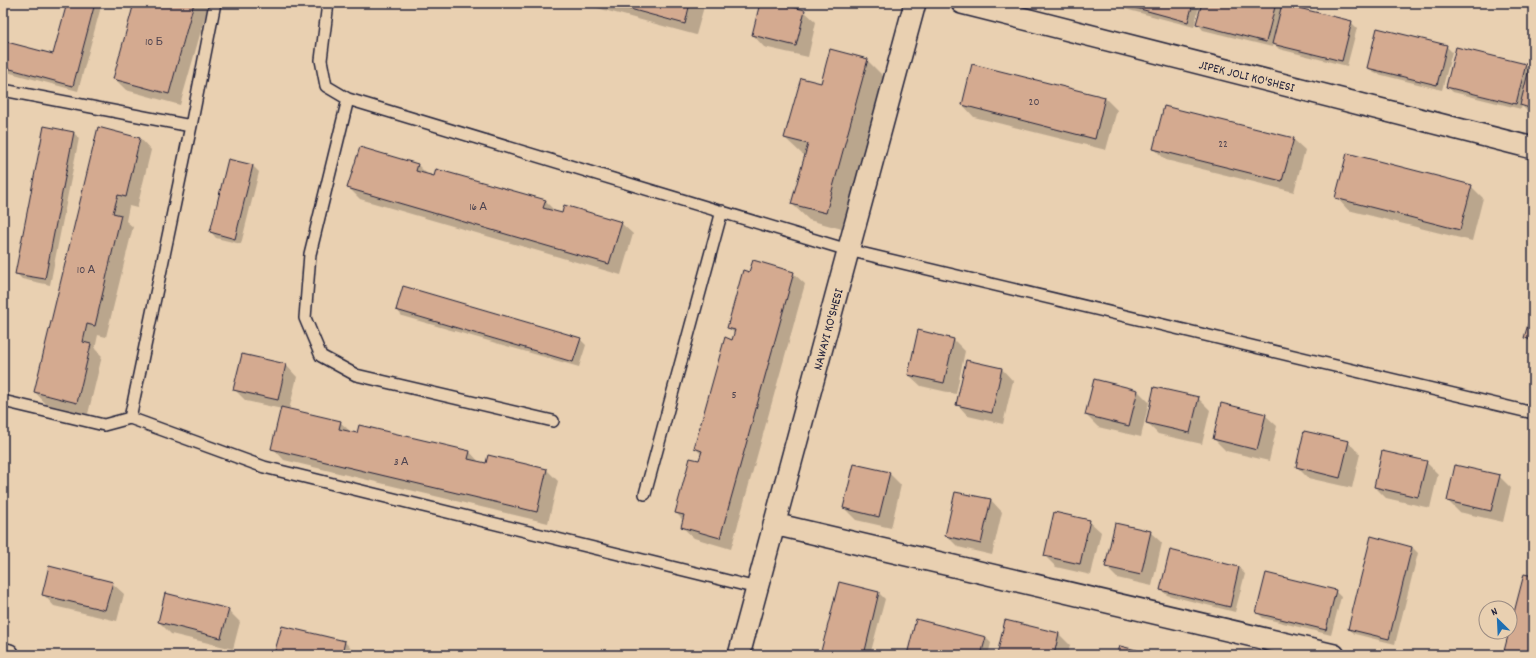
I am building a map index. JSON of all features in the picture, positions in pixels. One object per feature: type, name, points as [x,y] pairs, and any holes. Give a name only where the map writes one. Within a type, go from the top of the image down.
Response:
[{"type":"street","name":"NAWAYI KO'SHESI","points":[[739,655],[916,3]]},
{"type":"street","name":"JIPEK JOLI KO'SHESI","points":[[962,3],[1533,148]]},
{"type":"street","points":[[774,524],[1334,655]]},
{"type":"street","points":[[3,654],[8,655]]},
{"type":"lane","points":[[130,418],[215,3]]},
{"type":"lane","points":[[328,3],[320,60],[326,86],[348,99],[848,250],[1533,413]]},
{"type":"lane","points":[[3,90],[191,126]]},
{"type":"lane","points":[[348,99],[310,254],[305,318],[321,356],[356,375],[553,421]]},
{"type":"lane","points":[[645,494],[722,212]]},
{"type":"lane","points":[[3,401],[104,425],[130,418],[264,468],[757,588]]},
{"type":"building","points":[[67,3],[95,3],[73,86],[3,67],[3,41],[53,54]]},
{"type":"building","points":[[134,3],[194,3],[169,94],[113,79]]},
{"type":"building","points":[[608,3],[690,3],[685,24]]},
{"type":"building","points":[[760,3],[776,3],[805,10],[796,46],[752,35]]},
{"type":"building","points":[[1118,3],[1193,3],[1188,22]]},
{"type":"building","points":[[1202,3],[1276,3],[1266,42],[1196,24]]},
{"type":"building","points":[[1282,4],[1352,21],[1342,61],[1272,44]]},
{"type":"building","points":[[1377,28],[1447,45],[1437,85],[1367,68]]},
{"type":"building","points":[[1456,47],[1526,64],[1516,104],[1446,87]]},
{"type":"building","points":[[830,49],[868,59],[826,213],[791,204],[808,144],[784,138],[801,78],[821,83]]},
{"type":"building","points":[[972,64],[1105,97],[1095,139],[962,105]]},
{"type":"building","points":[[1530,65],[1533,66],[1533,109],[1520,105]]},
{"type":"building","points":[[1164,106],[1294,138],[1282,181],[1153,149]]},
{"type":"building","points":[[44,126],[74,132],[45,279],[15,274]]},
{"type":"building","points":[[98,127],[140,138],[126,197],[118,195],[113,213],[121,215],[95,326],[87,324],[83,342],[91,344],[77,403],[34,392]]},
{"type":"building","points":[[360,147],[418,164],[416,171],[434,176],[436,169],[546,200],[543,208],[562,213],[564,205],[622,222],[609,264],[347,188]]},
{"type":"building","points":[[1347,153],[1472,185],[1460,230],[1335,198]]},
{"type":"building","points":[[228,159],[253,165],[235,239],[210,232]]},
{"type":"building","points":[[753,260],[794,272],[720,538],[681,527],[684,515],[675,513],[690,458],[699,460],[702,451],[694,448],[725,337],[732,340],[735,330],[727,328],[743,270],[749,272]]},
{"type":"building","points":[[403,286],[581,338],[573,362],[396,310]]},
{"type":"building","points":[[1533,307],[1533,340],[1524,338]]},
{"type":"building","points":[[918,330],[954,339],[944,383],[908,375]]},
{"type":"building","points":[[242,354],[286,364],[278,400],[233,390]]},
{"type":"building","points":[[966,360],[1002,368],[992,413],[956,405]]},
{"type":"building","points":[[1094,379],[1138,390],[1129,426],[1085,415]]},
{"type":"building","points":[[1154,387],[1199,397],[1190,433],[1146,423]]},
{"type":"building","points":[[1221,403],[1266,414],[1257,450],[1213,439]]},
{"type":"building","points":[[281,407],[341,421],[339,429],[357,433],[359,425],[470,451],[468,459],[486,463],[488,455],[547,469],[537,512],[271,449]]},
{"type":"building","points":[[1304,431],[1349,441],[1340,478],[1296,467]]},
{"type":"building","points":[[1382,451],[1427,461],[1418,497],[1374,487]]},
{"type":"building","points":[[854,464],[890,472],[879,517],[843,508]]},
{"type":"building","points":[[1455,465],[1500,475],[1491,511],[1447,501]]},
{"type":"building","points":[[955,492],[991,499],[981,544],[945,536]]},
{"type":"building","points":[[1054,512],[1090,520],[1080,564],[1044,556]]},
{"type":"building","points":[[1115,523],[1151,531],[1141,575],[1105,567]]},
{"type":"building","points":[[1371,536],[1412,547],[1389,639],[1348,629]]},
{"type":"building","points":[[1170,550],[1239,567],[1230,607],[1160,590]]},
{"type":"building","points":[[49,566],[113,582],[105,610],[42,595]]},
{"type":"building","points":[[1266,573],[1336,590],[1326,630],[1256,613]]},
{"type":"building","points":[[1524,574],[1533,576],[1533,655],[1503,655],[1507,640],[1518,640],[1517,600]]},
{"type":"building","points":[[839,582],[879,592],[864,655],[820,655]]},
{"type":"building","points":[[165,593],[229,609],[221,638],[158,622]]},
{"type":"building","points":[[916,619],[986,637],[981,655],[907,655]]},
{"type":"building","points":[[1005,620],[1059,633],[1054,655],[997,655]]},
{"type":"building","points":[[282,626],[345,641],[342,655],[274,654]]},
{"type":"building","points":[[1120,646],[1157,655],[1117,655]]}]
